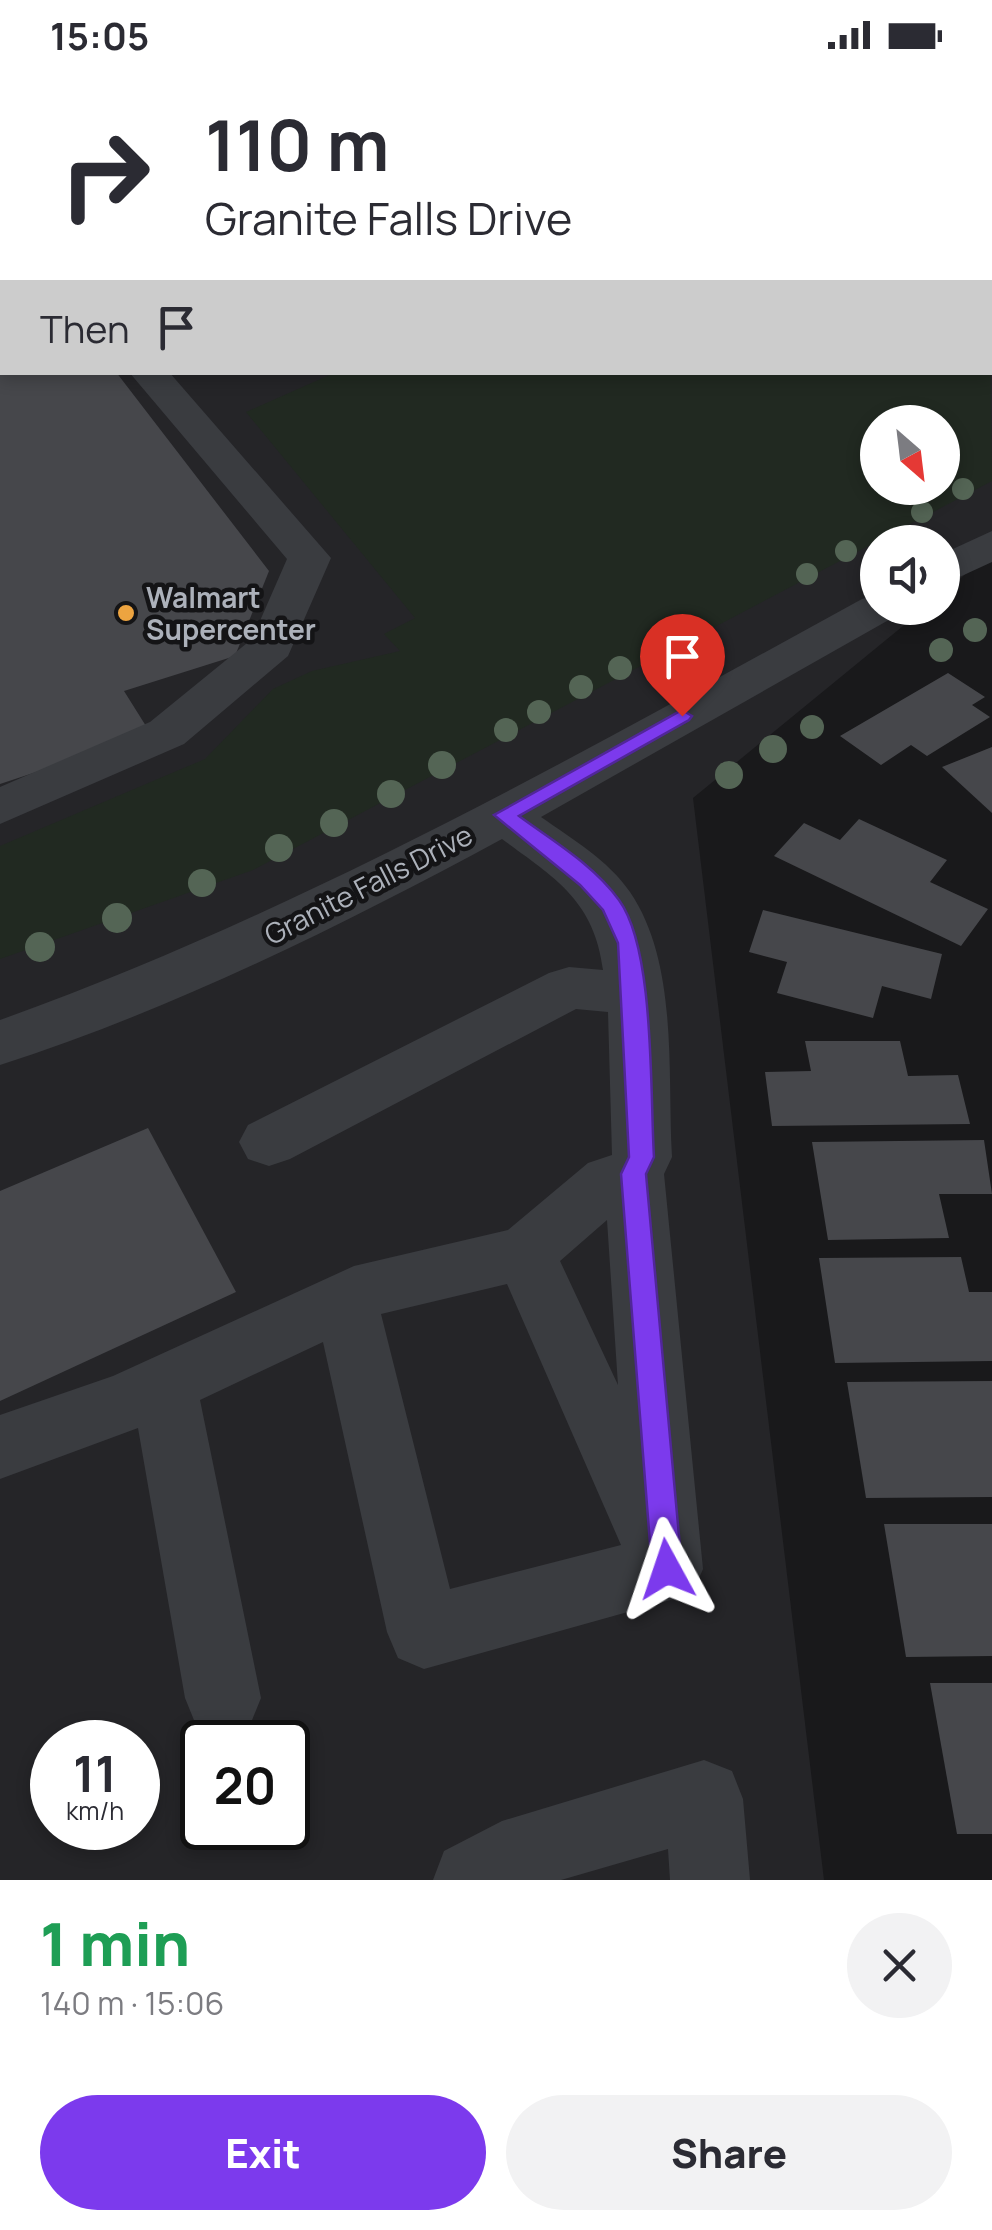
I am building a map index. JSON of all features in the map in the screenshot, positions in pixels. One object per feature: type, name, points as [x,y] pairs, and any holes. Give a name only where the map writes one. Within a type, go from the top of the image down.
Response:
[{"type":"street","points":[[0,808],[167,734],[272,646],[309,558],[151,375]]},
{"type":"street","points":[[960,562],[992,544]]},
{"type":"street","name":"Granite Falls Drive","points":[[0,1043],[204,964],[350,897],[860,618]]},
{"type":"street","points":[[504,815],[588,879],[612,906],[629,943],[642,1157],[634,1174],[667,1569]]},
{"type":"street","points":[[269,1142],[570,988],[632,993]]},
{"type":"street","points":[[0,1447],[164,1384],[377,1286],[525,1252],[610,1180],[634,1174]]},
{"type":"street","points":[[525,1252],[667,1569]]},
{"type":"street","points":[[346,1301],[424,1632],[667,1569]]},
{"type":"street","points":[[164,1384],[223,1698]]},
{"type":"street","points":[[512,1870],[704,1799],[710,1880]]},
{"type":"shaded area","points":[[0,375],[992,375],[992,552],[960,579],[960,525],[860,525],[860,625],[904,625],[693,798],[824,1880],[0,1880]]},
{"type":"shaded area","points":[[329,375],[990,375],[992,481],[960,498],[960,405],[860,405],[860,505],[946,505],[908,525],[860,525],[860,550],[253,870],[0,959],[0,846],[205,759],[273,689],[312,671],[400,651],[384,634],[415,618],[246,412]]},
{"type":"building","name":"Walmart Supercenter","points":[[0,375],[118,375],[269,571],[235,656],[124,691],[151,734],[0,784]]},
{"type":"building","points":[[948,673],[985,697],[972,705],[990,717],[927,756],[911,745],[881,765],[840,736]]},
{"type":"building","points":[[992,747],[992,813],[942,767]]},
{"type":"building","points":[[859,819],[947,860],[930,882],[988,909],[961,946],[774,856],[804,823],[840,840]]},
{"type":"building","points":[[763,910],[942,954],[931,999],[882,986],[873,1018],[777,993],[787,962],[749,952]]},
{"type":"building","points":[[805,1041],[900,1041],[908,1076],[958,1075],[970,1124],[772,1126],[765,1072],[811,1071]]},
{"type":"building","points":[[148,1128],[236,1292],[0,1401],[0,1191]]},
{"type":"building","points":[[984,1140],[992,1194],[939,1194],[949,1238],[828,1240],[812,1142]]},
{"type":"building","points":[[961,1257],[969,1292],[992,1292],[992,1361],[835,1363],[819,1258]]},
{"type":"building","points":[[992,1381],[992,1497],[866,1498],[847,1382]]},
{"type":"building","points":[[884,1524],[992,1524],[992,1656],[906,1657]]},
{"type":"building","points":[[930,1683],[992,1683],[992,1834],[957,1834]]},
{"type":"place","name":"Walmart Supercenter","points":[[126,613]]},
{"type":"route","points":[[667,1569],[634,1174],[642,1157],[629,943],[612,906],[588,879],[504,815],[682,716]]}]
